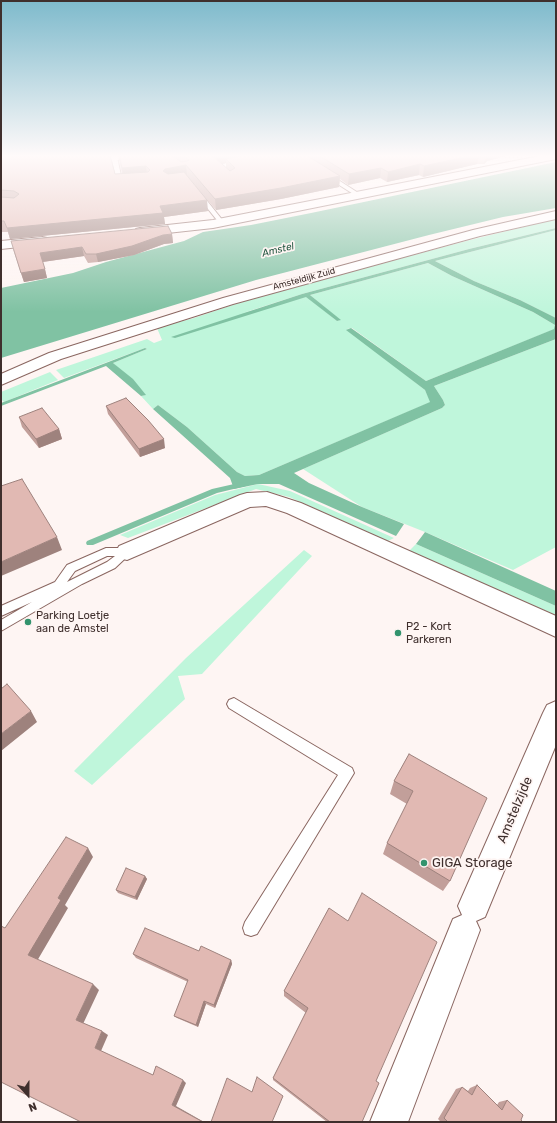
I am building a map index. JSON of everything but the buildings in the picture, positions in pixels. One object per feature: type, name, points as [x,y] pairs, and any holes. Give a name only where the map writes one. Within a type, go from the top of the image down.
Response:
[{"type":"street","points":[[128,233],[222,223],[302,207]]},
{"type":"street","name":"Amsteldijk Zuid","points":[[1,380],[55,356],[220,303],[292,282],[477,233],[556,215]]},
{"type":"street","points":[[1,245],[55,239]]},
{"type":"street","points":[[127,552],[247,500],[267,499],[294,508],[556,627]]},
{"type":"street","name":"Amstelzijde","points":[[389,1122],[469,918],[556,714]]},
{"type":"lane","points":[[210,207],[222,223]]},
{"type":"lane","points":[[1,611],[59,585],[71,568],[106,552],[127,552]]},
{"type":"lane","points":[[1,626],[78,581],[111,565],[127,552]]},
{"type":"lane","points":[[234,704],[347,773],[251,928]]},
{"type":"shaded area","points":[[556,219],[556,228],[469,249],[302,294],[243,313],[306,296],[337,321],[340,320],[310,295],[428,263],[452,276],[533,312],[555,325],[555,329],[426,381],[352,328],[347,329],[425,390],[431,402],[259,475],[245,476],[237,472],[187,427],[158,405],[153,409],[141,396],[145,395],[113,363],[147,349],[145,348],[64,378],[56,370],[147,339],[154,343],[162,340],[157,328],[194,318],[262,295]]},
{"type":"shaded area","points":[[556,230],[556,318],[520,300],[474,281],[435,261]]},
{"type":"shaded area","points":[[556,339],[556,547],[513,570],[362,507],[303,469],[442,408],[445,405],[434,386]]},
{"type":"shaded area","points":[[50,372],[58,380],[4,402],[1,399],[1,392]]},
{"type":"shaded area","points":[[258,484],[290,491],[394,538],[388,541],[289,497],[256,489],[128,538],[120,535],[215,495]]},
{"type":"shaded area","points":[[416,544],[556,606],[556,615],[408,552]]},
{"type":"shaded area","points":[[304,550],[312,556],[202,674],[178,676],[185,699],[92,785],[74,771],[186,658]]},
{"type":"water","name":"Amstel","points":[[338,207],[556,207],[503,217],[256,280],[1,358],[1,288],[73,273],[106,262],[184,241],[203,232],[251,225]]},
{"type":"water","points":[[556,228],[556,230],[435,261],[474,281],[520,300],[556,318],[556,339],[434,386],[445,405],[442,408],[294,473],[309,483],[404,524],[396,536],[279,484],[258,484],[234,489],[230,478],[153,409],[158,405],[187,427],[237,472],[245,476],[259,475],[430,402],[425,390],[346,330],[351,328],[426,381],[554,329],[555,325],[533,312],[452,276],[428,263],[310,295],[341,320],[337,321],[306,297],[175,338],[171,337],[302,294],[469,249]]},
{"type":"water","points":[[145,348],[147,349],[113,363],[133,379],[146,395],[141,396],[106,366],[1,406],[1,403]]},
{"type":"water","points":[[425,532],[556,591],[556,606],[416,544]]},
{"type":"waterway","points":[[90,543],[215,491],[243,484]]},
{"type":"place","name":"Parking Loetje aan de Amstel","points":[[28,622]]},
{"type":"place","name":"P2 - Kort Parkeren","points":[[398,633]]},
{"type":"place","name":"GIGA Storage","points":[[424,863]]}]
